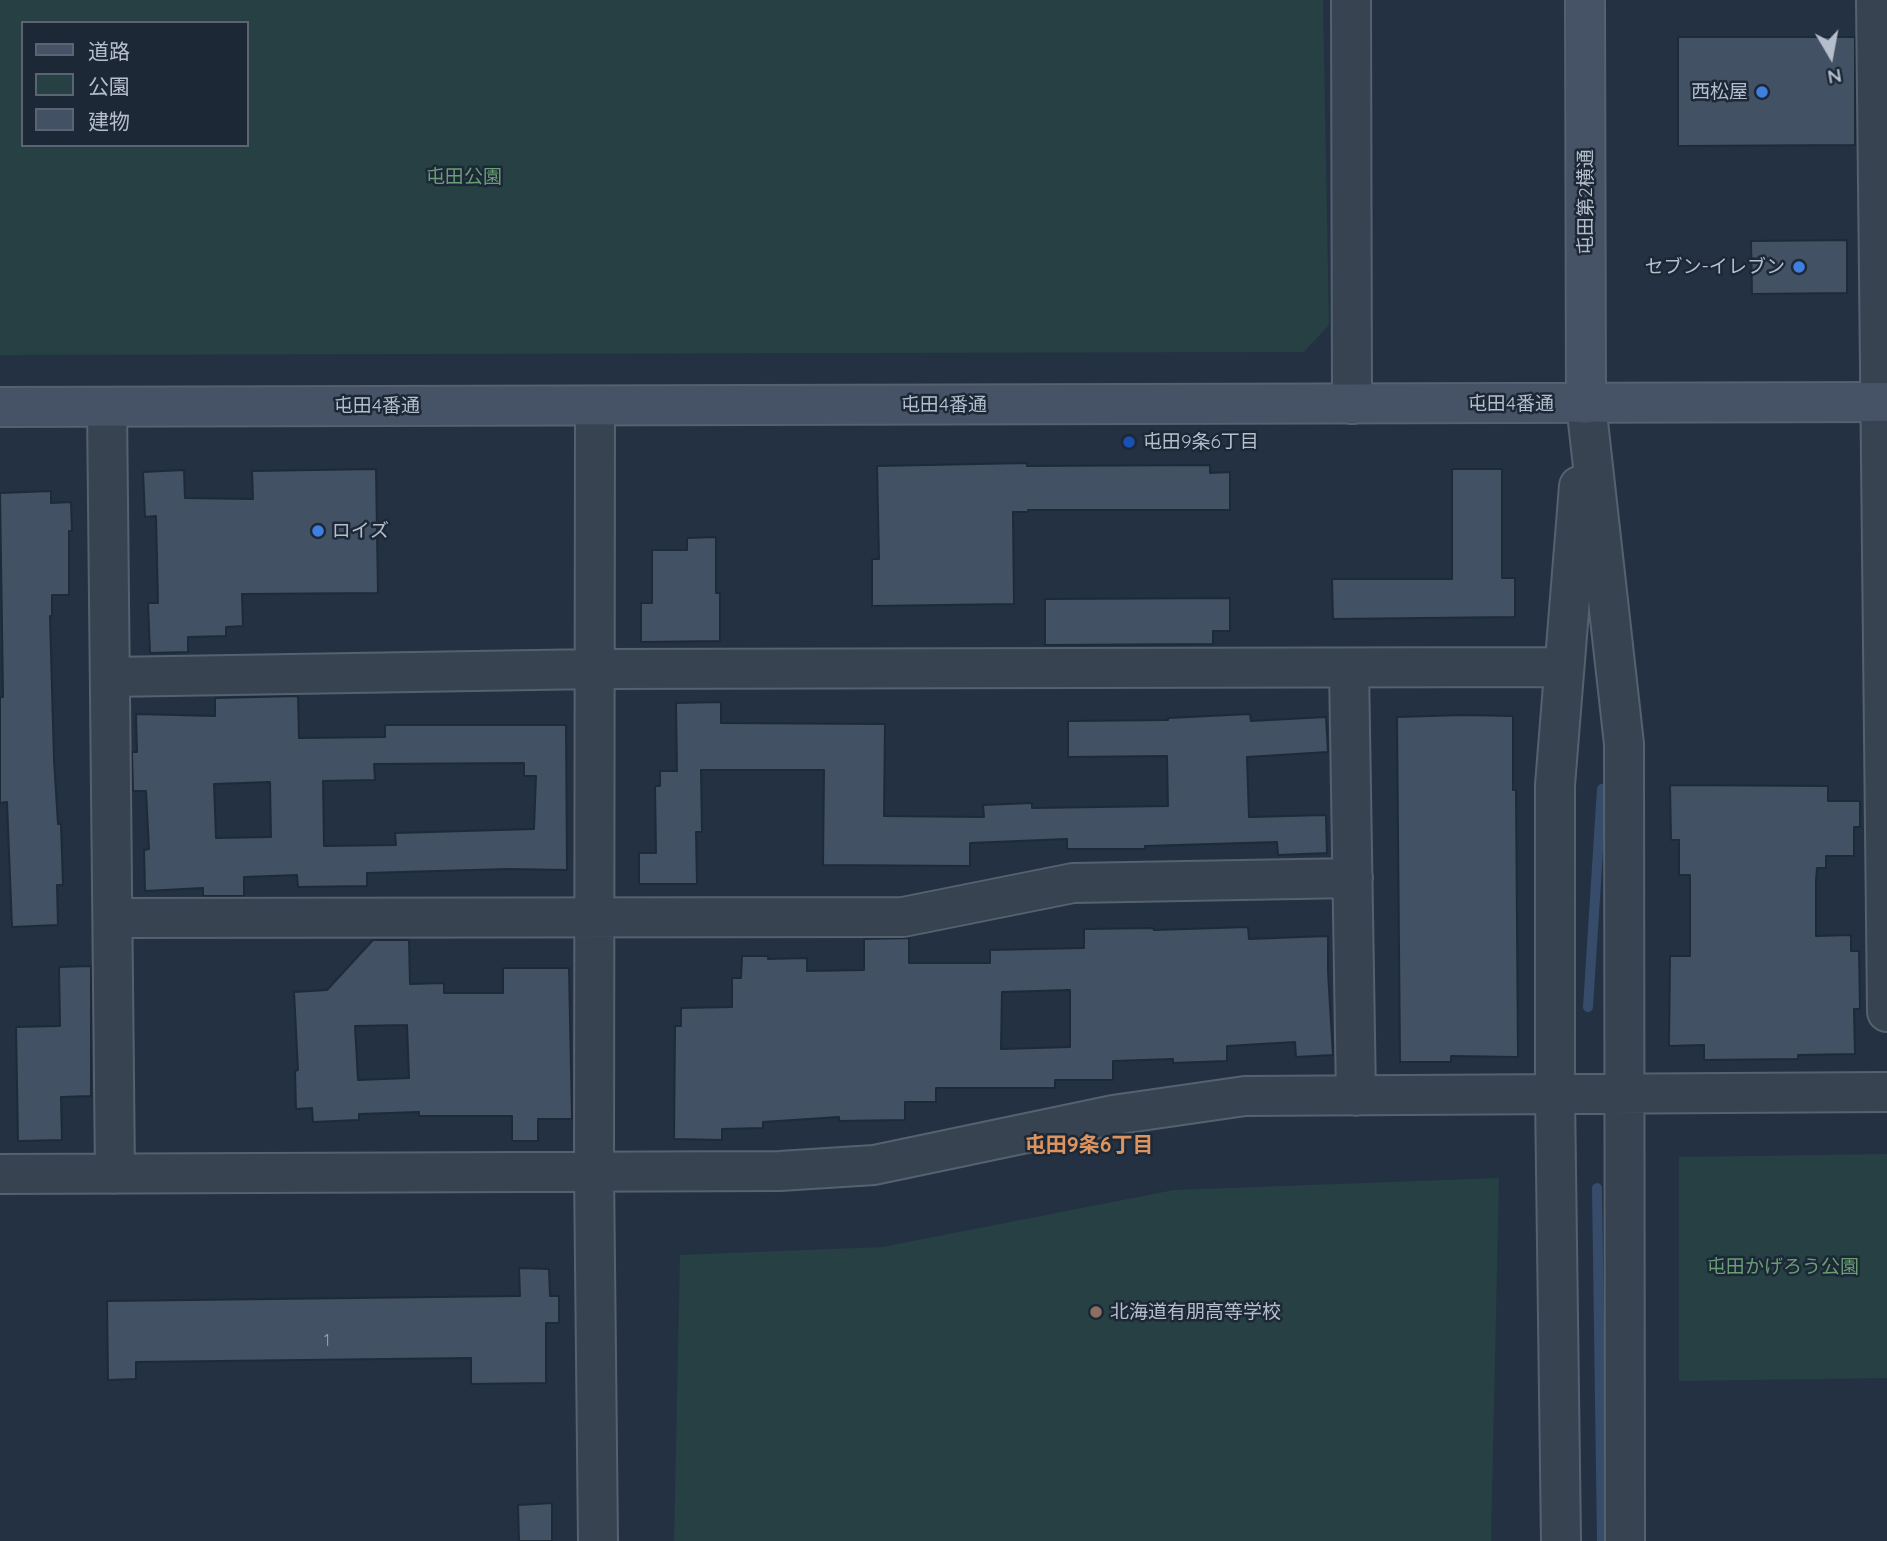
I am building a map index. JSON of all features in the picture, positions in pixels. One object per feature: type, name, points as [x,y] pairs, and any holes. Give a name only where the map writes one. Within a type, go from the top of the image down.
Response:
[{"type":"street","points":[[1351,0],[1352,404]]},
{"type":"street","name":"屯田第2横通","points":[[1585,0],[1586,404]]},
{"type":"street","points":[[1876,0],[1882,130],[1887,1012]]},
{"type":"street","name":"屯田4番通","points":[[0,407],[1884,402]]},
{"type":"street","points":[[1561,1541],[1555,1095],[1555,785],[1586,404]]},
{"type":"street","points":[[1586,404],[1624,744],[1625,1541]]},
{"type":"street","points":[[595,406],[594,1171],[598,1541]]},
{"type":"street","points":[[107,407],[115,1174]]},
{"type":"street","points":[[110,677],[595,669],[1563,667]]},
{"type":"street","points":[[1349,668],[1356,1096]]},
{"type":"street","points":[[113,918],[903,917],[1073,883],[1353,878]]},
{"type":"street","points":[[0,1174],[780,1171],[874,1164],[1113,1115],[1245,1096],[1887,1092]]},
{"type":"green space","name":"屯田公園","points":[[0,0],[1323,0],[1329,325],[1304,352],[0,355]]},
{"type":"green space","name":"屯田かげろう公園","points":[[1887,1154],[1887,1378],[1679,1381],[1679,1157]]},
{"type":"green space","name":"北海道有朋高等学校","points":[[1499,1178],[1491,1541],[674,1541],[680,1255],[882,1247],[1174,1190]]},
{"type":"building","points":[[1678,37],[1855,37],[1855,145],[1678,146]]},
{"type":"building","name":"セブン-イレブン","points":[[1847,240],[1847,293],[1752,294],[1751,241]]},
{"type":"building","points":[[1027,463],[1027,466],[1210,465],[1210,473],[1230,472],[1230,510],[1013,512],[1014,604],[872,606],[872,559],[879,559],[877,466]]},
{"type":"building","points":[[376,469],[378,593],[242,594],[243,626],[226,627],[226,636],[188,637],[188,652],[150,653],[148,603],[158,603],[156,516],[145,517],[143,472],[184,470],[185,498],[253,499],[252,471]]},
{"type":"building","points":[[1452,469],[1502,469],[1502,578],[1515,578],[1515,617],[1333,619],[1332,579],[1452,579]]},
{"type":"building","points":[[51,491],[51,503],[71,502],[72,531],[69,531],[69,595],[52,595],[50,616],[54,760],[58,824],[61,824],[63,885],[57,885],[58,925],[12,927],[7,802],[0,803],[0,697],[3,697],[0,493]]},
{"type":"building","points":[[716,537],[716,593],[720,593],[720,641],[641,642],[641,603],[652,603],[652,550],[687,550],[687,538]]},
{"type":"building","points":[[1230,598],[1230,631],[1213,631],[1213,644],[1045,645],[1045,599]]},
{"type":"building","points":[[298,696],[299,738],[385,737],[385,725],[566,725],[567,870],[367,873],[367,886],[298,887],[297,875],[244,877],[244,896],[203,896],[203,888],[145,891],[144,850],[149,849],[146,791],[133,791],[132,752],[137,752],[136,714],[215,716],[215,698]],"holes":[[[524,763],[524,776],[536,776],[534,829],[395,833],[396,845],[324,846],[323,781],[375,780],[374,764]],[[270,782],[271,837],[216,838],[214,784]]]},
{"type":"building","points":[[721,702],[721,723],[885,724],[884,816],[984,817],[983,805],[1032,803],[1032,808],[1168,806],[1167,756],[1068,757],[1068,721],[1168,720],[1250,714],[1251,721],[1326,717],[1328,752],[1247,757],[1249,817],[1326,815],[1327,853],[1278,855],[1277,842],[1145,846],[1145,849],[1067,849],[1067,839],[970,843],[970,866],[823,865],[824,770],[701,770],[702,832],[696,832],[697,884],[639,884],[639,853],[656,853],[655,786],[660,786],[660,771],[677,771],[676,703]]},
{"type":"building","points":[[1513,716],[1518,1057],[1451,1056],[1451,1062],[1400,1062],[1397,717]]},
{"type":"building","points":[[1670,785],[1828,786],[1828,801],[1860,801],[1860,827],[1854,827],[1854,856],[1826,856],[1826,868],[1817,868],[1816,880],[1816,936],[1851,935],[1851,951],[1859,951],[1860,1009],[1854,1009],[1855,1054],[1798,1055],[1798,1059],[1704,1060],[1704,1045],[1669,1046],[1670,956],[1690,956],[1690,875],[1679,875],[1679,840],[1671,840]]},
{"type":"building","points":[[1248,927],[1249,939],[1328,936],[1333,1055],[1296,1057],[1295,1042],[1227,1046],[1227,1061],[1113,1061],[1113,1080],[1055,1080],[1055,1088],[936,1088],[936,1102],[905,1102],[905,1120],[839,1121],[839,1117],[763,1122],[763,1128],[722,1129],[722,1140],[674,1139],[675,1026],[681,1026],[681,1008],[732,1007],[732,978],[741,978],[742,956],[768,956],[768,959],[807,958],[807,971],[864,970],[864,939],[909,938],[909,963],[990,963],[990,950],[1084,948],[1084,929]],"holes":[[[1070,990],[1070,1047],[1001,1049],[1002,992]]]},
{"type":"building","points":[[373,940],[409,940],[410,984],[444,983],[444,993],[503,993],[503,968],[569,968],[572,1119],[538,1119],[538,1141],[512,1141],[512,1116],[419,1116],[419,1112],[359,1114],[359,1120],[313,1122],[312,1108],[296,1109],[295,1071],[298,1070],[294,992],[327,990]],"holes":[[[407,1025],[409,1078],[358,1080],[355,1026]]]},
{"type":"building","points":[[91,966],[91,1096],[61,1097],[62,1140],[18,1141],[16,1027],[60,1026],[59,967]]},
{"type":"building","points":[[519,1268],[549,1269],[550,1296],[559,1296],[559,1323],[546,1323],[546,1383],[471,1384],[471,1358],[136,1362],[136,1379],[108,1380],[107,1301],[520,1296]]},
{"type":"building","points":[[552,1503],[552,1541],[519,1541],[518,1505]]},
{"type":"waterway","points":[[1588,1007],[1602,789]]},
{"type":"waterway","points":[[1597,1188],[1602,1541]]},
{"type":"place","name":"西松屋","points":[[1762,92]]},
{"type":"place","name":"セブン-イレブン","points":[[1799,267]]},
{"type":"place","name":"屯田9条6丁目","points":[[1129,442]]},
{"type":"place","name":"ロイズ","points":[[318,531]]},
{"type":"place","name":"北海道有朋高等学校","points":[[1096,1312]]},
{"type":"district","name":"屯田9条6丁目","points":[[1089,1146]]}]
